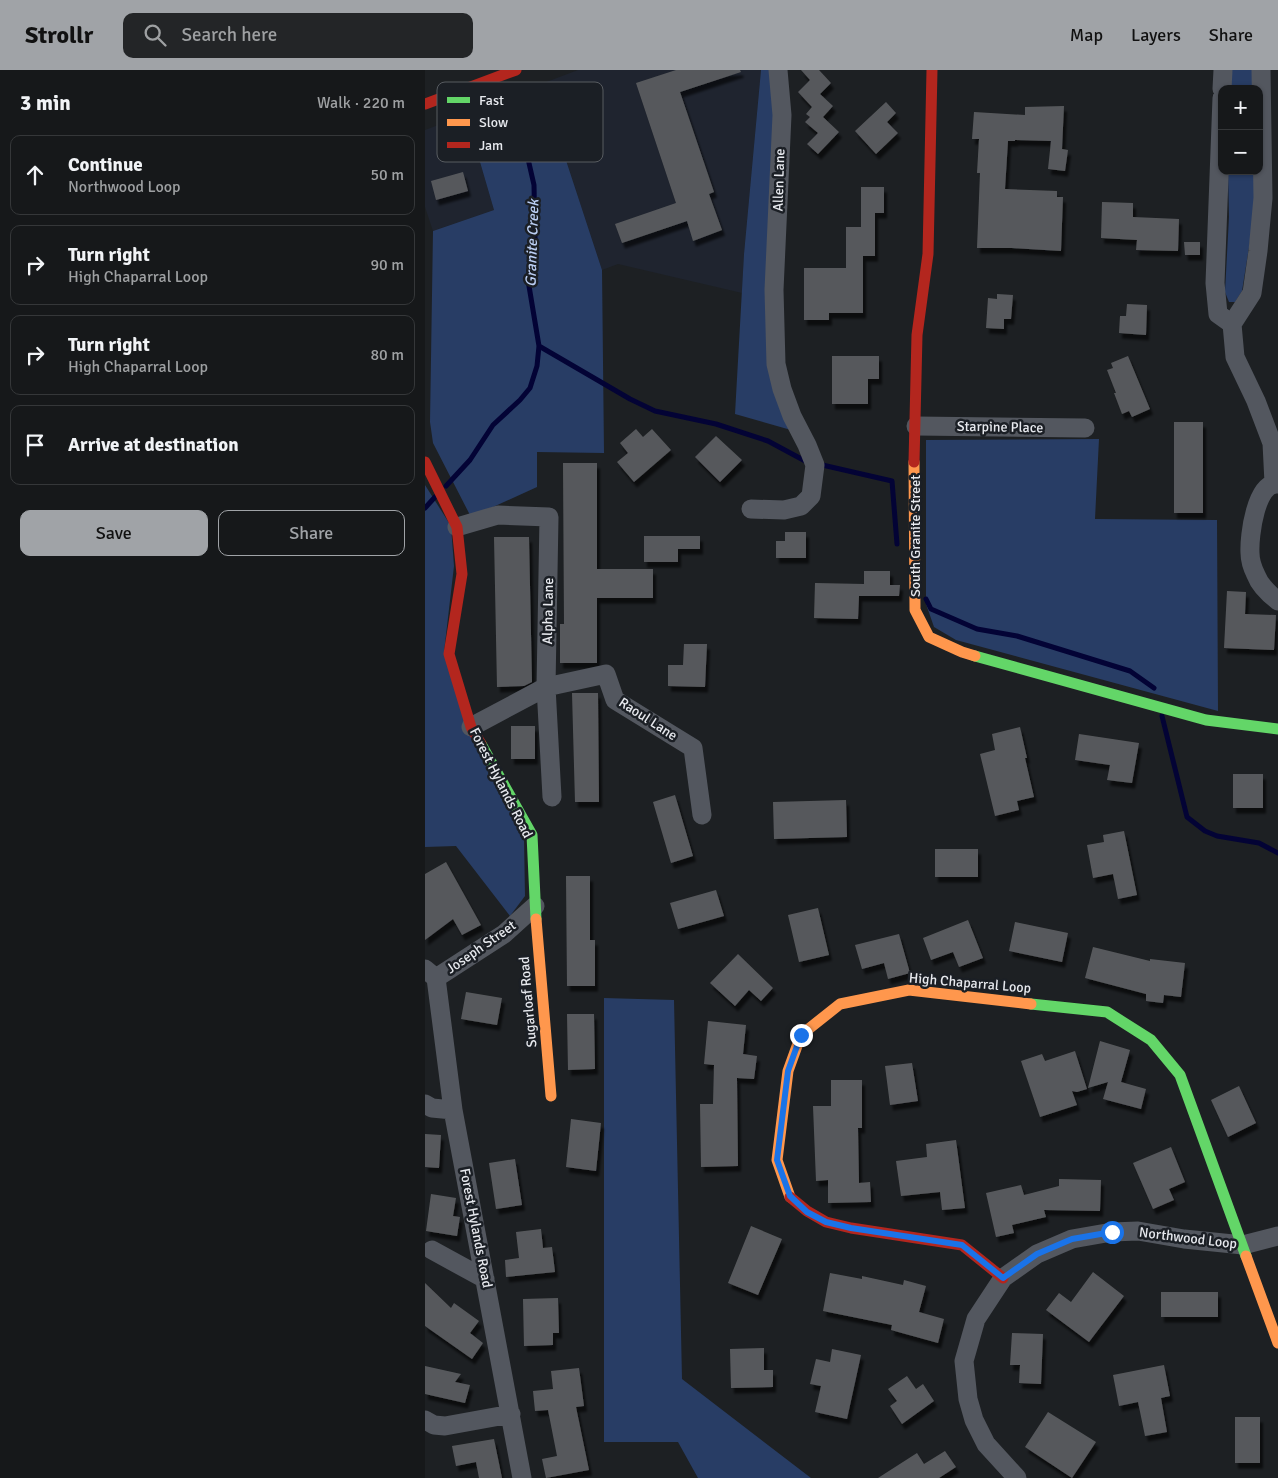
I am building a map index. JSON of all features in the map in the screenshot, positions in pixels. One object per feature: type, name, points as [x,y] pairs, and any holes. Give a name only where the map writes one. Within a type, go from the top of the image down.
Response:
[{"type":"street","points":[[484,82],[516,70]]},
{"type":"street","name":"Allen Lane","points":[[751,509],[784,510],[801,506],[811,496],[815,469],[807,444],[792,416],[782,389],[776,364],[774,290],[782,115],[778,70]]},
{"type":"street","name":"South Granite Street","points":[[933,70],[928,254],[917,335],[915,550],[915,610],[929,638],[962,652],[1206,720],[1278,730]]},
{"type":"street","points":[[1222,85],[1223,70]]},
{"type":"street","points":[[1261,70],[1270,153],[1252,293],[1232,324],[1235,357],[1256,401],[1272,444],[1276,483],[1265,487],[1255,510],[1250,554],[1256,576],[1267,593],[1278,602]]},
{"type":"street","points":[[425,104],[437,100]]},
{"type":"street","points":[[1221,130],[1215,283],[1218,314],[1232,324]]},
{"type":"street","name":"Starpine Place","points":[[916,426],[1085,428]]},
{"type":"street","name":"Forest Hylands Road","points":[[425,462],[457,527],[462,574],[449,654],[471,727],[532,836],[535,906]]},
{"type":"street","name":"Alpha Lane","points":[[457,527],[498,515],[549,517],[546,687],[552,798]]},
{"type":"street","name":"Raoul Lane","points":[[471,727],[546,687],[606,674],[615,700],[693,748],[702,815]]},
{"type":"street","name":"Joseph Street","points":[[431,973],[504,934],[535,906]]},
{"type":"street","name":"Sugarloaf Road","points":[[535,906],[551,1096]]},
{"type":"street","name":"Forest Hylands Road","points":[[431,973],[453,1110],[522,1478]]},
{"type":"street","name":"High Chaparral Loop","points":[[1003,1278],[962,1245],[851,1228],[826,1222],[807,1212],[790,1196],[777,1160],[788,1071],[801,1035],[840,1004],[909,990],[1107,1012],[1151,1040],[1180,1075],[1278,1343]]},
{"type":"street","points":[[425,1104],[432,1108],[453,1110]]},
{"type":"street","name":"Northwood Loop","points":[[1017,1478],[985,1444],[968,1399],[964,1361],[976,1319],[1003,1278],[1037,1254],[1072,1239],[1112,1232],[1138,1231],[1184,1239],[1243,1245],[1278,1236]]},
{"type":"street","points":[[432,1250],[485,1279]]},
{"type":"street","points":[[425,1420],[433,1425],[445,1426],[511,1414]]},
{"type":"shaded area","points":[[578,70],[761,70],[742,293],[618,264],[602,270],[567,162],[603,162],[603,82],[546,82]]},
{"type":"shaded area","points":[[761,70],[775,70],[769,311],[798,432],[735,414],[744,254]]},
{"type":"shaded area","points":[[1228,70],[1252,70],[1253,85],[1228,85]]},
{"type":"shaded area","points":[[437,125],[437,162],[480,162],[494,210],[433,231],[425,207],[425,130]]},
{"type":"shaded area","points":[[480,162],[567,162],[602,270],[604,453],[537,452],[537,487],[471,517],[433,443],[430,422],[433,231],[494,210]]},
{"type":"shaded area","points":[[1228,175],[1256,175],[1256,204],[1242,291],[1235,302],[1229,302],[1225,292],[1229,217]]},
{"type":"shaded area","points":[[1099,439],[1095,519],[1217,520],[1218,711],[956,640],[934,627],[926,604],[926,440]]},
{"type":"shaded area","points":[[425,485],[451,526],[454,566],[444,652],[524,838],[525,896],[510,916],[456,846],[425,847]]},
{"type":"shaded area","points":[[604,998],[674,1000],[682,1379],[811,1478],[698,1478],[678,1442],[604,1442]]},
{"type":"building","points":[[676,70],[740,70],[741,72],[680,92],[714,192],[709,194],[722,230],[693,241],[687,221],[622,243],[615,224],[676,203],[636,83]]},
{"type":"building","points":[[801,70],[819,70],[831,83],[820,94],[833,106],[823,117],[839,132],[818,154],[807,144],[818,133],[805,122],[810,117],[806,114],[812,107],[798,92],[810,80]]},
{"type":"building","points":[[886,102],[896,113],[887,122],[898,133],[876,154],[855,131]]},
{"type":"building","points":[[1064,106],[1062,149],[1068,150],[1065,171],[1048,169],[1051,141],[1008,141],[1005,189],[1057,191],[1057,197],[1063,197],[1061,251],[977,248],[980,173],[977,173],[979,139],[972,139],[974,112],[1025,115],[1025,107]]},
{"type":"building","points":[[463,172],[468,191],[436,200],[431,181]]},
{"type":"building","points":[[861,187],[884,187],[884,213],[875,213],[875,256],[863,256],[863,313],[829,313],[829,320],[804,320],[804,268],[846,268],[846,227],[861,227]]},
{"type":"building","points":[[1102,202],[1133,203],[1133,217],[1179,219],[1178,251],[1136,250],[1137,240],[1101,238]]},
{"type":"building","points":[[1184,242],[1200,242],[1200,255],[1185,255]]},
{"type":"building","points":[[997,294],[1013,295],[1011,319],[1004,319],[1004,329],[986,328],[988,298],[997,299]]},
{"type":"building","points":[[1127,304],[1147,305],[1146,335],[1119,333],[1120,316],[1126,316]]},
{"type":"building","points":[[832,356],[879,356],[879,379],[868,379],[868,404],[832,404]]},
{"type":"building","points":[[1128,356],[1150,409],[1132,417],[1129,411],[1122,414],[1107,370],[1113,368],[1111,363]]},
{"type":"building","points":[[1174,422],[1203,422],[1203,513],[1174,513]]},
{"type":"building","points":[[636,429],[643,437],[652,429],[671,450],[634,482],[617,462],[628,453],[620,443]]},
{"type":"building","points":[[716,436],[742,460],[720,482],[695,457]]},
{"type":"building","points":[[563,463],[597,463],[597,569],[653,569],[653,598],[597,598],[597,663],[560,663],[560,624],[564,624]]},
{"type":"building","points":[[785,532],[806,532],[806,558],[776,558],[776,541],[785,541]]},
{"type":"building","points":[[644,536],[700,536],[700,549],[678,549],[678,562],[644,562]]},
{"type":"building","points":[[494,537],[529,537],[532,682],[524,686],[497,687]]},
{"type":"building","points":[[864,571],[890,571],[890,585],[900,585],[899,596],[859,596],[858,619],[814,618],[815,583],[864,584]]},
{"type":"building","points":[[1227,591],[1246,592],[1245,614],[1276,615],[1274,650],[1224,648]]},
{"type":"building","points":[[684,644],[707,644],[705,687],[668,686],[668,665],[683,665]]},
{"type":"building","points":[[572,693],[598,693],[599,802],[575,802]]},
{"type":"building","points":[[511,726],[535,726],[535,759],[511,759]]},
{"type":"building","points":[[1020,727],[1034,797],[1017,801],[1019,810],[995,816],[980,754],[995,750],[992,734]]},
{"type":"building","points":[[1079,734],[1139,743],[1132,783],[1107,780],[1110,765],[1075,760]]},
{"type":"building","points":[[1233,774],[1263,774],[1263,808],[1233,808]]},
{"type":"building","points":[[675,795],[693,856],[671,863],[653,802]]},
{"type":"building","points":[[846,800],[847,837],[774,839],[773,802]]},
{"type":"building","points":[[1124,831],[1137,895],[1118,899],[1113,874],[1093,878],[1087,845],[1104,842],[1103,835]]},
{"type":"building","points":[[935,849],[978,849],[978,877],[935,877]]},
{"type":"building","points":[[446,862],[481,925],[462,935],[453,919],[425,940],[425,874]]},
{"type":"building","points":[[566,876],[590,876],[590,940],[595,940],[595,986],[567,986]]},
{"type":"building","points":[[716,890],[724,916],[678,929],[670,903]]},
{"type":"building","points":[[818,908],[829,955],[799,962],[788,915]]},
{"type":"building","points":[[968,920],[983,958],[959,967],[953,952],[931,960],[923,938]]},
{"type":"building","points":[[1015,922],[1068,933],[1062,962],[1009,951]]},
{"type":"building","points":[[899,934],[910,973],[888,979],[884,963],[862,969],[855,945]]},
{"type":"building","points":[[1093,947],[1150,961],[1150,959],[1185,963],[1181,997],[1164,995],[1163,1003],[1146,1001],[1146,994],[1085,978]]},
{"type":"building","points":[[738,954],[773,988],[761,1001],[749,990],[735,1006],[710,983]]},
{"type":"building","points":[[466,992],[502,998],[497,1025],[461,1019]]},
{"type":"building","points":[[567,1014],[594,1014],[595,1069],[568,1070]]},
{"type":"building","points":[[708,1021],[746,1025],[743,1054],[757,1056],[754,1079],[737,1078],[738,1166],[701,1167],[700,1104],[713,1104],[714,1065],[704,1064]]},
{"type":"building","points":[[1100,1041],[1130,1050],[1121,1082],[1146,1089],[1141,1109],[1103,1099],[1108,1082],[1088,1088]]},
{"type":"building","points":[[1075,1051],[1087,1089],[1077,1092],[1072,1091],[1077,1105],[1040,1117],[1021,1061],[1042,1054],[1045,1061]]},
{"type":"building","points":[[912,1063],[918,1101],[890,1105],[885,1066]]},
{"type":"building","points":[[831,1080],[862,1080],[862,1128],[858,1128],[859,1183],[870,1182],[871,1202],[828,1203],[828,1180],[816,1181],[813,1106],[831,1106]]},
{"type":"building","points":[[1239,1086],[1256,1123],[1228,1137],[1211,1100]]},
{"type":"building","points":[[571,1119],[601,1123],[596,1171],[566,1167]]},
{"type":"building","points":[[425,1134],[441,1135],[439,1168],[425,1167]]},
{"type":"building","points":[[956,1140],[965,1208],[942,1210],[940,1192],[901,1196],[896,1161],[927,1157],[926,1144]]},
{"type":"building","points":[[1171,1147],[1185,1182],[1169,1189],[1174,1200],[1153,1209],[1133,1163]]},
{"type":"building","points":[[515,1159],[522,1205],[496,1209],[489,1163]]},
{"type":"building","points":[[1059,1179],[1101,1180],[1100,1211],[1044,1210],[1046,1217],[1012,1225],[1014,1233],[996,1237],[986,1193],[1021,1185],[1024,1195],[1059,1186]]},
{"type":"building","points":[[431,1194],[456,1198],[453,1216],[460,1217],[457,1236],[426,1231]]},
{"type":"building","points":[[751,1226],[782,1239],[758,1295],[728,1283]]},
{"type":"building","points":[[541,1229],[543,1248],[552,1247],[555,1272],[506,1277],[505,1260],[519,1258],[516,1232]]},
{"type":"building","points":[[1093,1272],[1124,1296],[1089,1342],[1046,1310],[1059,1293],[1071,1302]]},
{"type":"building","points":[[830,1273],[862,1279],[862,1276],[903,1285],[904,1280],[926,1286],[919,1312],[944,1319],[938,1343],[891,1330],[892,1325],[823,1311]]},
{"type":"building","points":[[425,1283],[451,1308],[454,1303],[479,1321],[470,1333],[483,1343],[472,1359],[425,1326]]},
{"type":"building","points":[[1161,1292],[1218,1292],[1218,1317],[1161,1317]]},
{"type":"building","points":[[558,1298],[559,1333],[553,1333],[553,1345],[524,1346],[523,1299]]},
{"type":"building","points":[[1012,1333],[1043,1334],[1041,1384],[1019,1383],[1020,1365],[1010,1365]]},
{"type":"building","points":[[764,1348],[764,1370],[773,1370],[773,1387],[731,1388],[730,1349]]},
{"type":"building","points":[[832,1349],[861,1355],[847,1419],[815,1412],[821,1386],[810,1384],[816,1359],[830,1362]]},
{"type":"building","points":[[1164,1365],[1170,1396],[1161,1398],[1167,1432],[1145,1436],[1138,1402],[1119,1406],[1113,1375]]},
{"type":"building","points":[[425,1366],[461,1374],[455,1382],[470,1385],[465,1403],[425,1394]]},
{"type":"building","points":[[579,1368],[584,1406],[576,1407],[589,1470],[546,1478],[542,1459],[557,1456],[548,1410],[535,1411],[533,1391],[553,1389],[551,1371]]},
{"type":"building","points":[[907,1376],[916,1389],[923,1384],[934,1401],[902,1424],[890,1406],[897,1401],[888,1389]]},
{"type":"building","points":[[1048,1412],[1096,1442],[1072,1478],[1025,1447]]},
{"type":"building","points":[[1235,1417],[1260,1417],[1260,1463],[1235,1463]]},
{"type":"building","points":[[494,1439],[502,1478],[479,1478],[476,1462],[456,1466],[452,1446]]},
{"type":"building","points":[[945,1451],[956,1467],[939,1478],[878,1478],[917,1453],[924,1464]]},
{"type":"waterway","name":"Granite Creek","points":[[446,486],[470,460],[493,425],[530,388],[537,366],[539,346],[528,280],[535,238],[534,185],[529,162]]},
{"type":"waterway","points":[[539,346],[630,399],[655,411],[716,424],[768,441],[807,462]]},
{"type":"waterway","points":[[818,464],[892,481],[897,544]]},
{"type":"waterway","name":"Granite Creek","points":[[425,508],[435,497]]},
{"type":"waterway","points":[[926,599],[931,609],[977,629],[1017,636],[1130,671],[1154,688]]},
{"type":"waterway","points":[[1162,716],[1187,817],[1205,831],[1217,836],[1259,843],[1278,853]]},
{"type":"traffic: fast","points":[[975,656],[1206,720],[1278,729]]},
{"type":"traffic: fast","points":[[481,744],[532,835],[536,919]]},
{"type":"traffic: fast","points":[[1031,1004],[1107,1012],[1151,1040],[1180,1075],[1246,1256]]},
{"type":"traffic: slow","points":[[914,462],[915,610],[929,637],[975,656]]},
{"type":"traffic: slow","points":[[536,919],[551,1096]]},
{"type":"traffic: slow","points":[[790,1197],[777,1160],[788,1071],[801,1035],[840,1004],[909,990],[1031,1004]]},
{"type":"traffic: slow","points":[[1246,1256],[1278,1343]]},
{"type":"traffic: jam","points":[[484,82],[516,70]]},
{"type":"traffic: jam","points":[[914,462],[917,335],[928,254],[932,70]]},
{"type":"traffic: jam","points":[[425,104],[437,100]]},
{"type":"traffic: jam","points":[[425,462],[457,527],[462,574],[449,654],[471,727],[481,744]]},
{"type":"traffic: jam","points":[[790,1197],[807,1211],[826,1222],[851,1228],[962,1245],[1003,1278]]},
{"type":"route","points":[[801,1035],[788,1071],[777,1160],[790,1196],[807,1212],[826,1222],[851,1228],[962,1245],[1003,1278],[1037,1254],[1072,1239],[1112,1232]]}]
